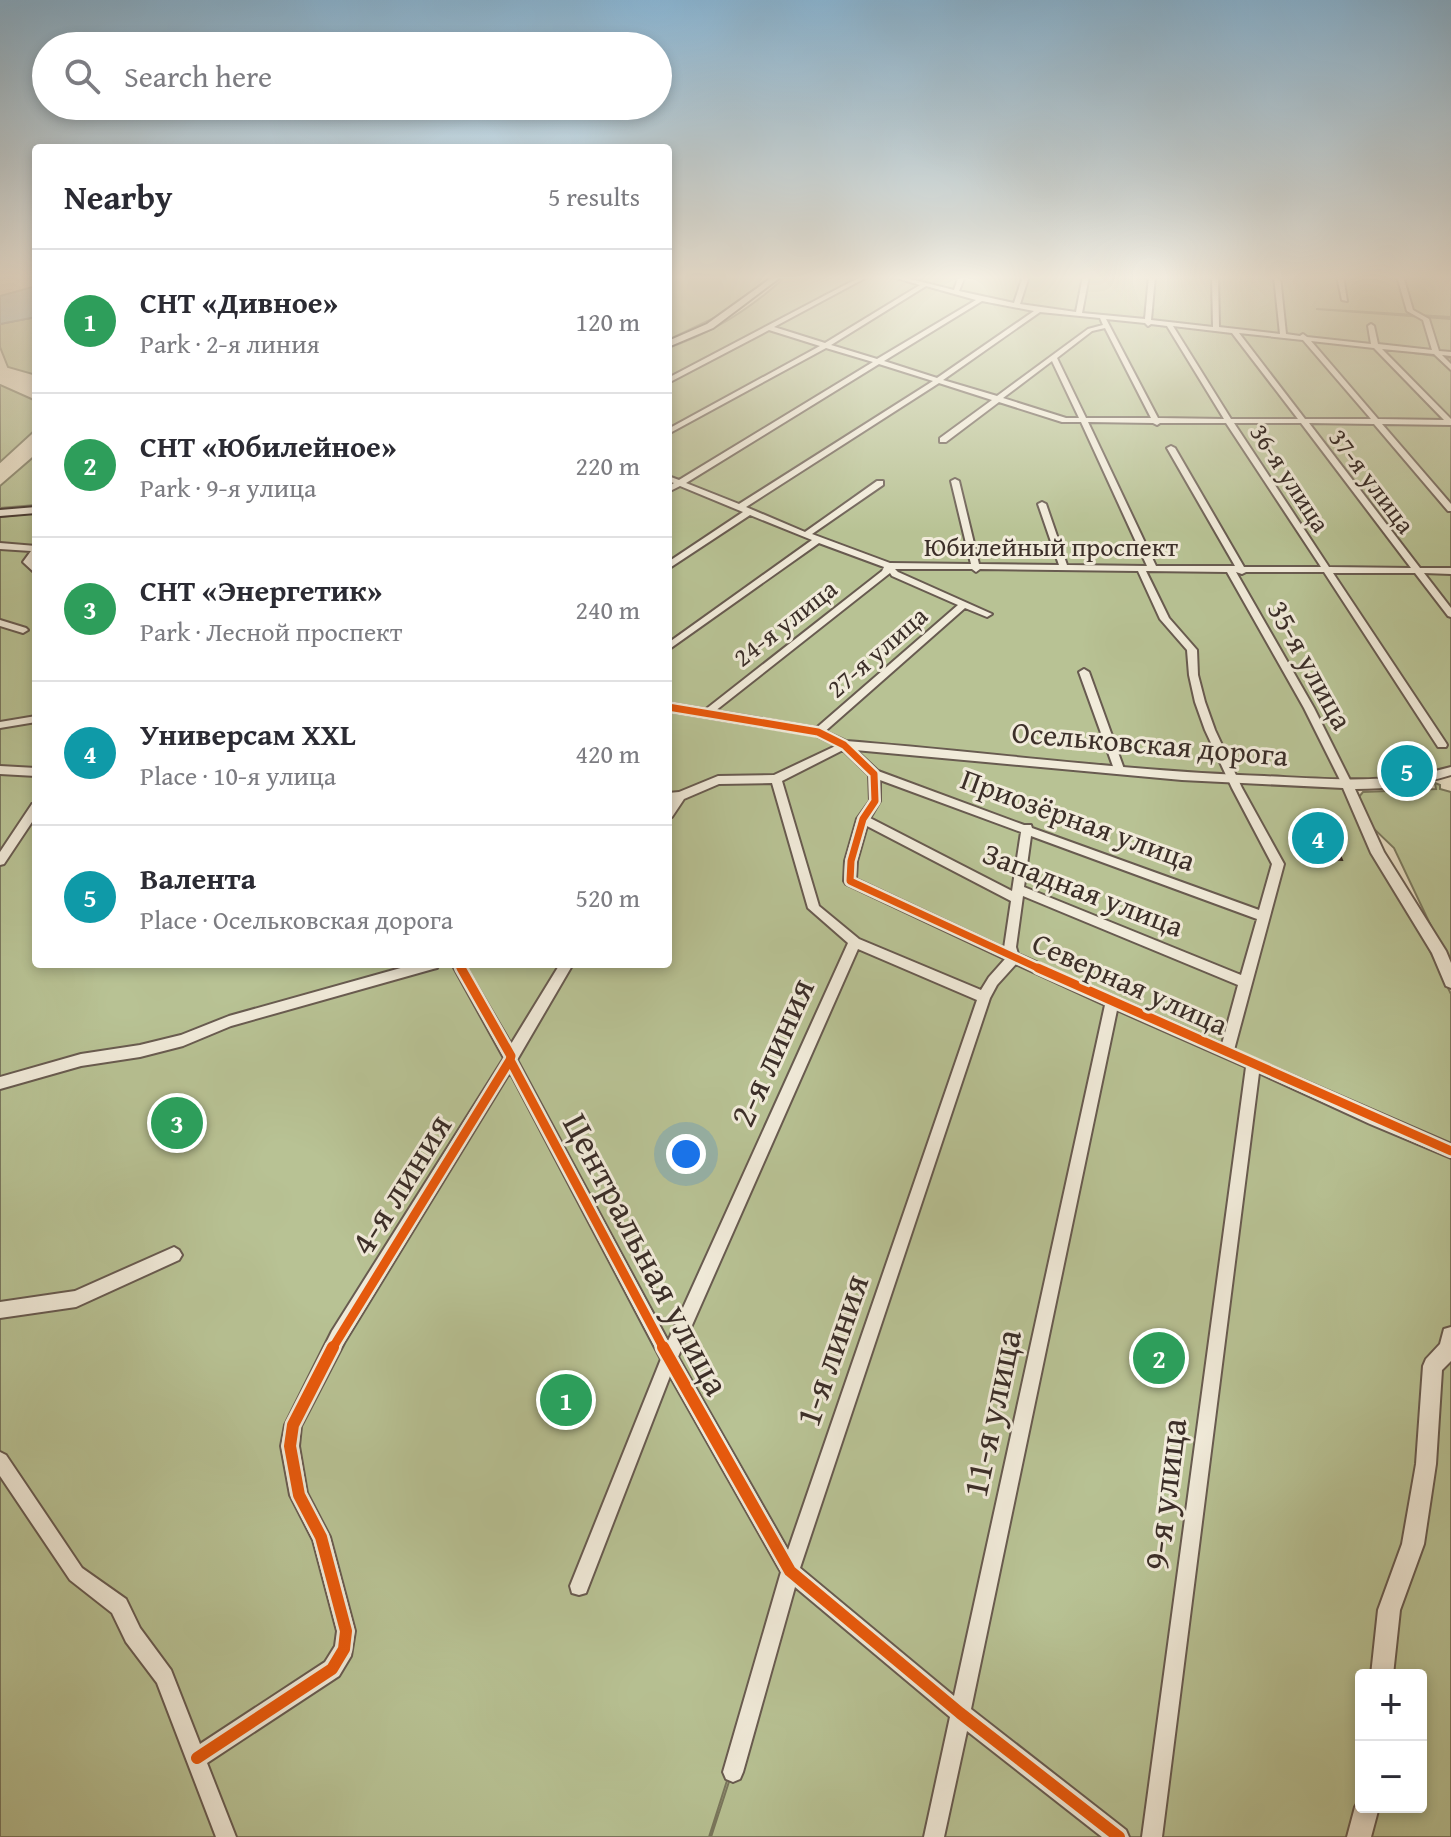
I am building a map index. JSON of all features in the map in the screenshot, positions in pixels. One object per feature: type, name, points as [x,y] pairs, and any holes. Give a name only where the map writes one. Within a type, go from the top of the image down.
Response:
[{"type":"main road","points":[[0,513],[32,510]]},
{"type":"street","points":[[672,379],[705,362]]},
{"type":"street","points":[[672,430],[795,362]]},
{"type":"street","points":[[873,362],[1048,416],[1083,422],[1451,422]]},
{"type":"street","points":[[672,563],[744,510],[965,362]]},
{"type":"street","points":[[943,440],[1049,362]]},
{"type":"street","points":[[1056,362],[1147,569],[1165,619],[1192,650],[1198,702],[1278,864],[1226,1053]]},
{"type":"street","points":[[1125,362],[1157,423]]},
{"type":"street","name":"36-я улица","points":[[1192,362],[1442,745]]},
{"type":"street","name":"37-я улица","points":[[1257,362],[1451,614]]},
{"type":"street","points":[[1325,362],[1451,509]]},
{"type":"street","points":[[1392,362],[1451,422]]},
{"type":"street","points":[[672,488],[877,363]]},
{"type":"street","name":"35-я улица","points":[[1171,448],[1347,784]]},
{"type":"street","name":"Юбилейный проспект","points":[[672,480],[889,566],[1451,571]]},
{"type":"street","points":[[955,481],[976,569]]},
{"type":"street","points":[[806,535],[880,483]]},
{"type":"street","points":[[1042,504],[1064,568]]},
{"type":"street","points":[[672,644],[818,540]]},
{"type":"street","points":[[0,546],[32,550]]},
{"type":"street","points":[[889,566],[895,574],[987,614]]},
{"type":"street","name":"24-я улица","points":[[706,713],[885,573],[889,566]]},
{"type":"street","name":"27-я улица","points":[[818,732],[964,604]]},
{"type":"street","points":[[0,623],[23,630]]},
{"type":"street","points":[[1084,672],[1119,769]]},
{"type":"street","points":[[672,708],[818,732],[844,745],[874,774],[875,801],[863,819]]},
{"type":"street","points":[[0,725],[32,720]]},
{"type":"street","points":[[674,796],[718,780],[776,779],[844,745]]},
{"type":"street","name":"Осельковская дорога","points":[[844,745],[1235,780],[1387,785],[1426,780],[1451,771]]},
{"type":"street","points":[[0,770],[32,772]]},
{"type":"street","name":"Приозёрная улица","points":[[874,774],[1264,917]]},
{"type":"street","points":[[776,779],[814,908],[855,942],[984,997]]},
{"type":"street","points":[[1347,784],[1378,853],[1439,951],[1451,982]]},
{"type":"street","points":[[0,861],[32,813]]},
{"type":"street","name":"Западная улица","points":[[863,819],[1018,894],[1245,982]]},
{"type":"street","name":"Северная улица","points":[[863,819],[851,861],[850,881],[1013,959],[1253,1064],[1362,1116],[1451,1151]]},
{"type":"street","points":[[1013,959],[1010,947],[1027,828]]},
{"type":"street","name":"2-я линия","points":[[579,1586],[669,1358],[855,942]]},
{"type":"street","name":"1-я линия","points":[[733,1772],[790,1571],[984,997],[993,981],[1013,959]]},
{"type":"street","points":[[0,1083],[81,1060],[140,1051],[183,1040],[229,1021],[419,968]]},
{"type":"street","name":"Центральная улица","points":[[460,968],[669,1358],[790,1571]]},
{"type":"street","name":"4-я линия","points":[[197,1758],[332,1669],[344,1649],[346,1631],[321,1537],[299,1495],[290,1446],[293,1425],[338,1337],[565,968]]},
{"type":"street","name":"11-я улица","points":[[934,1837],[1112,1003]]},
{"type":"street","name":"9-я улица","points":[[1152,1837],[1253,1064]]},
{"type":"street","points":[[0,1310],[76,1299],[174,1255]]},
{"type":"street","points":[[1383,1669],[1389,1610],[1413,1544],[1426,1464],[1433,1366],[1449,1349],[1451,1336]]},
{"type":"street","points":[[0,1461],[76,1574],[119,1606],[133,1635],[164,1677],[226,1837]]},
{"type":"street","points":[[790,1571],[960,1713],[1119,1837]]},
{"type":"street","points":[[1359,1837],[1365,1813]]},
{"type":"green space","points":[[6,362],[32,362],[32,374],[8,367]]},
{"type":"green space","points":[[672,362],[1451,362],[1451,771],[1348,784],[1451,994],[1451,1837],[711,1837],[984,997],[977,998],[709,1837],[0,1837],[0,517],[32,513],[32,968],[672,968]]},
{"type":"green space","points":[[0,385],[32,399],[32,433],[0,462]]},
{"type":"green space","points":[[32,458],[32,505],[0,508],[0,486]]},
{"type":"green space","points":[[1435,783],[1440,785],[1440,789],[1451,792],[1451,968],[1394,848],[1371,826],[1358,798],[1363,792],[1436,789]]},
{"type":"building","points":[[1300,831],[1330,831],[1342,860],[1312,859]]},
{"type":"cycle path","points":[[672,708],[818,732],[844,745],[874,774],[875,801],[863,819],[851,861],[850,881],[1049,974],[1451,1151]]},
{"type":"cycle path","points":[[460,968],[511,1056],[510,1060],[669,1358],[790,1571],[960,1713],[1119,1837]]},
{"type":"cycle path","points":[[197,1758],[332,1669],[344,1649],[346,1631],[321,1537],[299,1495],[290,1446],[293,1425],[338,1337],[510,1060]]},
{"type":"place","name":"Валента","points":[[1407,771]]},
{"type":"place","name":"Универсам XXL","points":[[1318,838]]},
{"type":"place","name":"СНТ «Энергетик»","points":[[177,1123]]},
{"type":"place","name":"СНТ «Юбилейное»","points":[[1159,1358]]},
{"type":"place","name":"СНТ «Дивное»","points":[[566,1400]]}]
